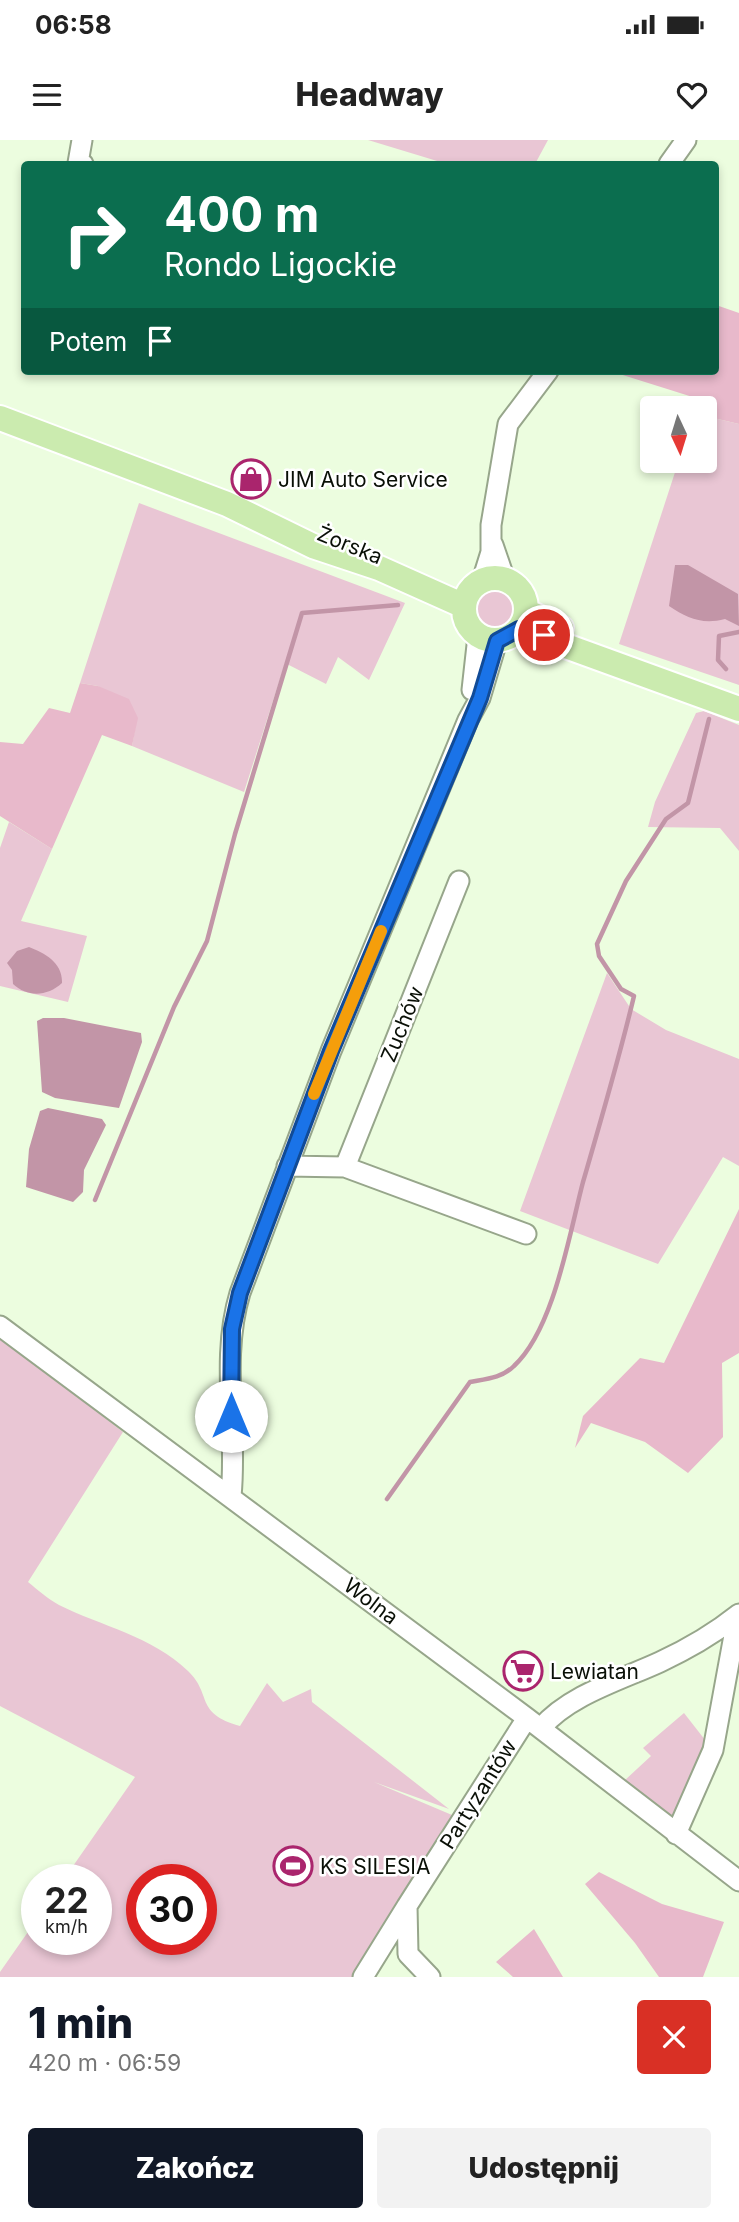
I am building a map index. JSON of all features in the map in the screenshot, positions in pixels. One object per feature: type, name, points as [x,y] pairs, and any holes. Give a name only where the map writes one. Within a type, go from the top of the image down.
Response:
[{"type":"main road","name":"Żorska","points":[[0,418],[227,504],[282,517],[414,571],[480,589]]},
{"type":"main road","points":[[523,620],[522,594],[480,589],[467,624],[488,638],[523,620],[739,693]]},
{"type":"main road","points":[[523,620],[739,709]]},
{"type":"street","points":[[78,161],[82,140]]},
{"type":"street","points":[[671,161],[686,140]]},
{"type":"street","points":[[480,589],[492,541],[491,525],[508,424],[545,375]]},
{"type":"street","points":[[231,1496],[235,1461],[231,1441],[234,1314],[287,1166],[468,720],[480,698],[488,638]]},
{"type":"street","name":"Zuchów","points":[[345,1167],[459,881]]},
{"type":"street","points":[[287,1166],[345,1167],[526,1234]]},
{"type":"street","name":"Wolna","points":[[0,1326],[534,1723],[739,1881]]},
{"type":"street","points":[[208,1479],[224,1459],[231,1441]]},
{"type":"street","points":[[676,1834],[719,1731],[736,1617]]},
{"type":"street","name":"Partyzantów","points":[[363,1977],[407,1906],[534,1723],[699,1642],[736,1617]]},
{"type":"street","points":[[407,1906],[408,1954],[430,1977]]},
{"type":"shaded area","points":[[368,140],[548,140],[537,161],[437,161]]},
{"type":"shaded area","points":[[719,306],[739,313],[739,424],[718,419],[718,396],[689,396],[623,375],[719,375]]},
{"type":"shaded area","points":[[718,419],[739,424],[739,685],[619,644],[675,473],[717,473]]},
{"type":"shaded area","points":[[139,503],[405,603],[369,680],[338,657],[326,684],[285,663],[244,792],[132,746],[137,718],[98,686],[80,683]]},
{"type":"shaded area","points":[[675,565],[688,565],[738,594],[739,626],[725,619],[695,619],[669,606]]},
{"type":"shaded area","points":[[494,587],[509,594],[516,609],[509,624],[494,631],[479,624],[472,609],[479,594]]},
{"type":"shaded area","points":[[80,683],[98,686],[129,699],[138,718],[132,746],[102,735],[52,849],[0,816],[0,742],[23,744],[49,708],[70,713]]},
{"type":"shaded area","points":[[704,711],[739,725],[739,851],[720,828],[648,827],[655,802],[696,713]]},
{"type":"shaded area","points":[[9,822],[52,849],[21,921],[87,936],[68,1002],[0,986],[0,848]]},
{"type":"shaded area","points":[[29,947],[47,956],[60,970],[62,983],[51,991],[38,994],[25,992],[13,984],[12,970],[7,963],[17,951]]},
{"type":"shaded area","points":[[607,973],[631,1009],[666,1030],[739,1059],[739,1166],[723,1157],[658,1264],[520,1211]]},
{"type":"shaded area","points":[[43,1018],[64,1018],[141,1033],[142,1042],[119,1108],[55,1098],[42,1092],[37,1021]]},
{"type":"shaded area","points":[[48,1108],[102,1119],[106,1125],[84,1170],[83,1192],[73,1202],[26,1187],[29,1149],[40,1111]]},
{"type":"shaded area","points":[[739,1209],[739,1353],[722,1363],[723,1437],[688,1473],[645,1442],[591,1423],[575,1448],[583,1416],[640,1358],[664,1363]]},
{"type":"shaded area","points":[[0,1336],[123,1432],[28,1582],[59,1605],[142,1640],[174,1659],[196,1680],[210,1709],[226,1721],[240,1726],[267,1683],[283,1702],[311,1689],[312,1702],[449,1809],[374,1782],[452,1815],[354,1977],[0,1977],[0,1972],[21,1942],[21,1955],[112,1955],[112,1864],[74,1864],[135,1777],[0,1706]]},
{"type":"shaded area","points":[[684,1713],[709,1745],[715,1737],[676,1821],[624,1781],[651,1756],[643,1748]]},
{"type":"shaded area","points":[[599,1872],[662,1904],[724,1922],[703,1977],[659,1977],[635,1943],[585,1884]]},
{"type":"shaded area","points":[[534,1929],[563,1977],[513,1977],[496,1962]]},
{"type":"waterway","points":[[95,1200],[174,1007],[207,941],[235,834],[302,613],[398,605]]},
{"type":"waterway","points":[[726,669],[718,660],[719,636],[739,632]]},
{"type":"waterway","points":[[387,1499],[470,1382],[499,1376],[514,1366],[528,1350],[550,1305],[634,996],[621,989],[599,956],[597,944],[626,881],[666,819],[688,803],[709,719]]},
{"type":"slow traffic","points":[[314,1094],[381,931]]},
{"type":"place","name":"JIM Auto Service","points":[[251,479]]},
{"type":"place","name":"Lewiatan","points":[[523,1671]]},
{"type":"place","name":"KS SILESIA","points":[[293,1866]]},
{"type":"route","points":[[231,1416],[231,1340],[234,1314],[259,1240],[331,1051],[468,720],[480,698],[497,641],[512,636],[519,629],[544,635]]}]
